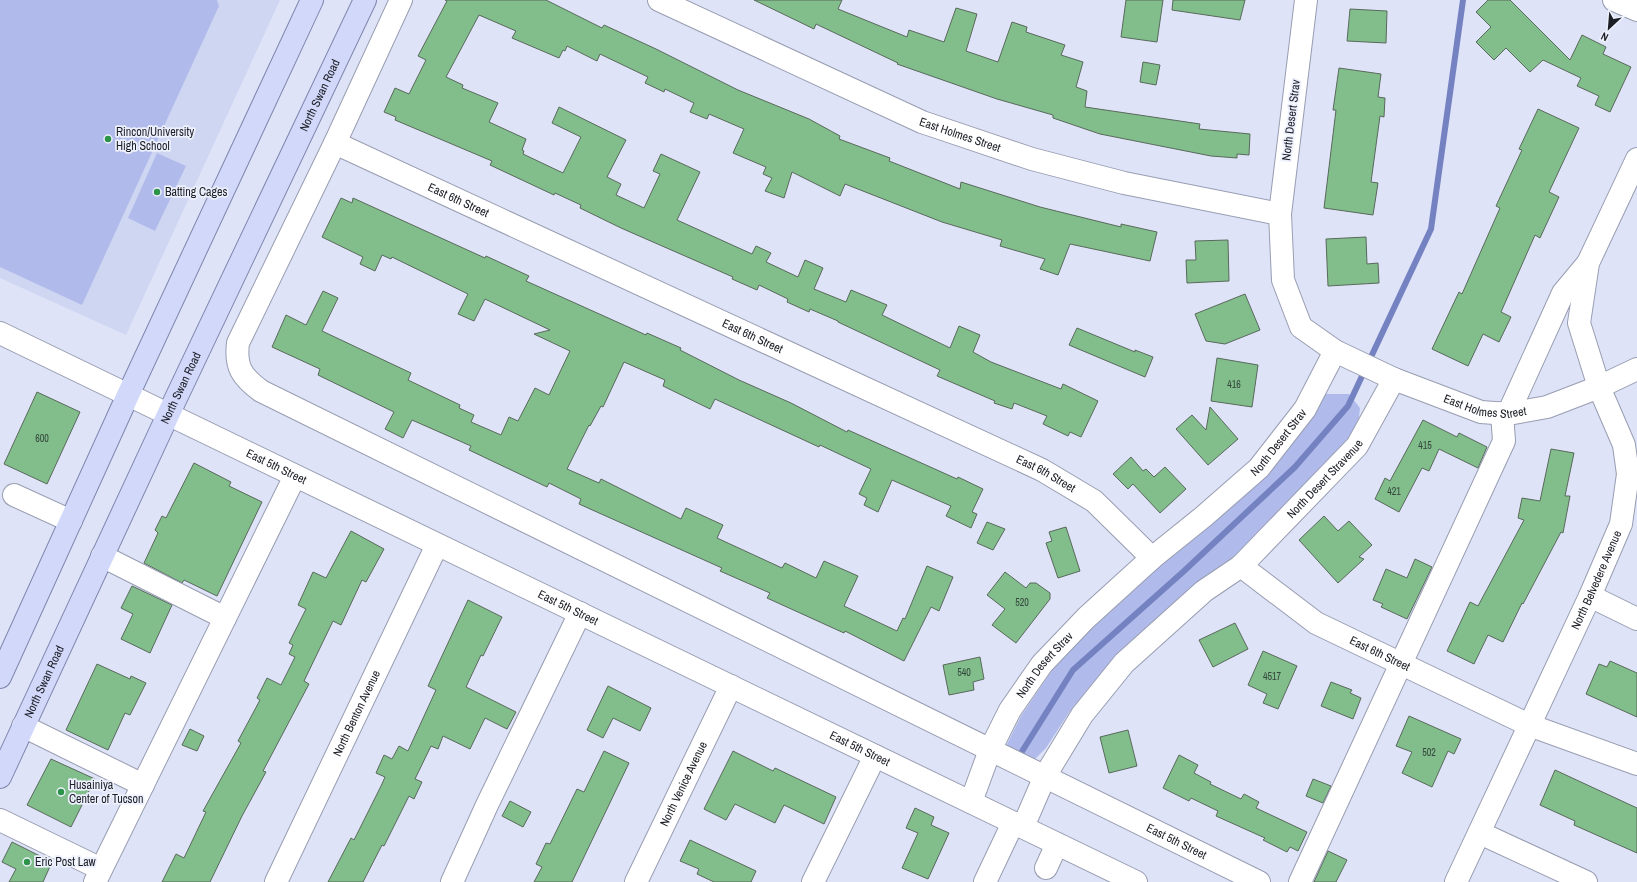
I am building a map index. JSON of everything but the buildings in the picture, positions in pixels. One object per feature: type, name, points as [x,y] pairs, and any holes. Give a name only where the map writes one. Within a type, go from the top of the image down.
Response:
[{"type":"main road","points":[[0,677],[128,395],[312,0]]},
{"type":"main road","name":"North Swan Road","points":[[0,777],[168,415],[365,0]]},
{"type":"street","points":[[335,143],[401,0]]},
{"type":"street","name":"East Holmes Street","points":[[659,0],[922,122],[1032,159],[1124,183],[1280,214]]},
{"type":"street","name":"North Desert Strav","points":[[971,802],[990,750],[1010,710],[1042,664],[1086,618],[1152,558],[1203,517],[1259,468],[1305,409],[1335,351],[1301,327],[1282,280],[1280,214],[1306,0]]},
{"type":"street","points":[[1614,0],[1637,10]]},
{"type":"street","name":"East 5th Street","points":[[335,143],[238,343],[236,357],[240,369],[247,380],[261,391],[1258,882]]},
{"type":"street","name":"East 6th Street","points":[[335,143],[1042,470],[1094,501],[1152,558]]},
{"type":"street","name":"North Belvedere Avenue","points":[[1505,413],[1563,293],[1588,263],[1631,186],[1637,159]]},
{"type":"street","name":"North Belvedere Avenue","points":[[1456,882],[1590,596],[1621,524],[1633,476],[1624,445],[1599,387],[1579,323],[1588,263]]},
{"type":"street","name":"East 5th Street","points":[[0,333],[1136,882]]},
{"type":"street","name":"East Holmes Street","points":[[1335,351],[1394,379],[1481,412],[1505,413],[1547,407],[1599,387],[1637,369]]},
{"type":"street","name":"North Desert Stravenue","points":[[1241,566],[1357,446],[1394,379]]},
{"type":"street","points":[[1300,882],[1504,442],[1505,413]]},
{"type":"street","points":[[0,820],[98,876],[295,476]]},
{"type":"street","points":[[14,495],[71,521]]},
{"type":"street","name":"North Benton Avenue","points":[[276,882],[437,545]]},
{"type":"street","points":[[102,556],[225,618]]},
{"type":"street","points":[[985,882],[1045,776],[1082,715],[1124,663],[1204,592],[1241,566]]},
{"type":"street","name":"East 6th Street","points":[[1241,566],[1316,622],[1529,726],[1637,764]]},
{"type":"street","points":[[1590,596],[1637,619]]},
{"type":"street","points":[[452,882],[487,805],[580,614]]},
{"type":"street","name":"North Venice Avenue","points":[[636,882],[731,686]]},
{"type":"street","points":[[23,726],[143,785]]},
{"type":"street","points":[[813,882],[875,756]]},
{"type":"street","points":[[1480,833],[1586,882]]},
{"type":"street","points":[[1046,868],[1057,844]]},
{"type":"shaded area","name":"Rincon/University High School","points":[[0,0],[280,0],[126,335],[0,278]]},
{"type":"shaded area","name":"Rincon/University High School","points":[[0,0],[217,0],[219,6],[82,305],[0,267]]},
{"type":"shaded area","name":"Batting Cages","points":[[157,153],[186,166],[155,231],[128,218]]},
{"type":"shaded area","points":[[1324,394],[1349,394],[1360,408],[1358,427],[1321,475],[1240,553],[1177,602],[1102,672],[1070,711],[1046,748],[1033,761],[1011,754],[1007,744],[1021,716],[1059,660],[1152,571],[1265,473],[1305,428]]},
{"type":"waterway","points":[[1021,753],[1073,670],[1184,571],[1295,467],[1348,406],[1431,229],[1463,0]]},
{"type":"place","name":"Rincon/University High School","points":[[108,139]]},
{"type":"place","name":"Batting Cages","points":[[157,192]]},
{"type":"place","name":"Husainiya Center of Tucson","points":[[61,792]]},
{"type":"place","name":"Eric Post Law","points":[[27,862]]}]
